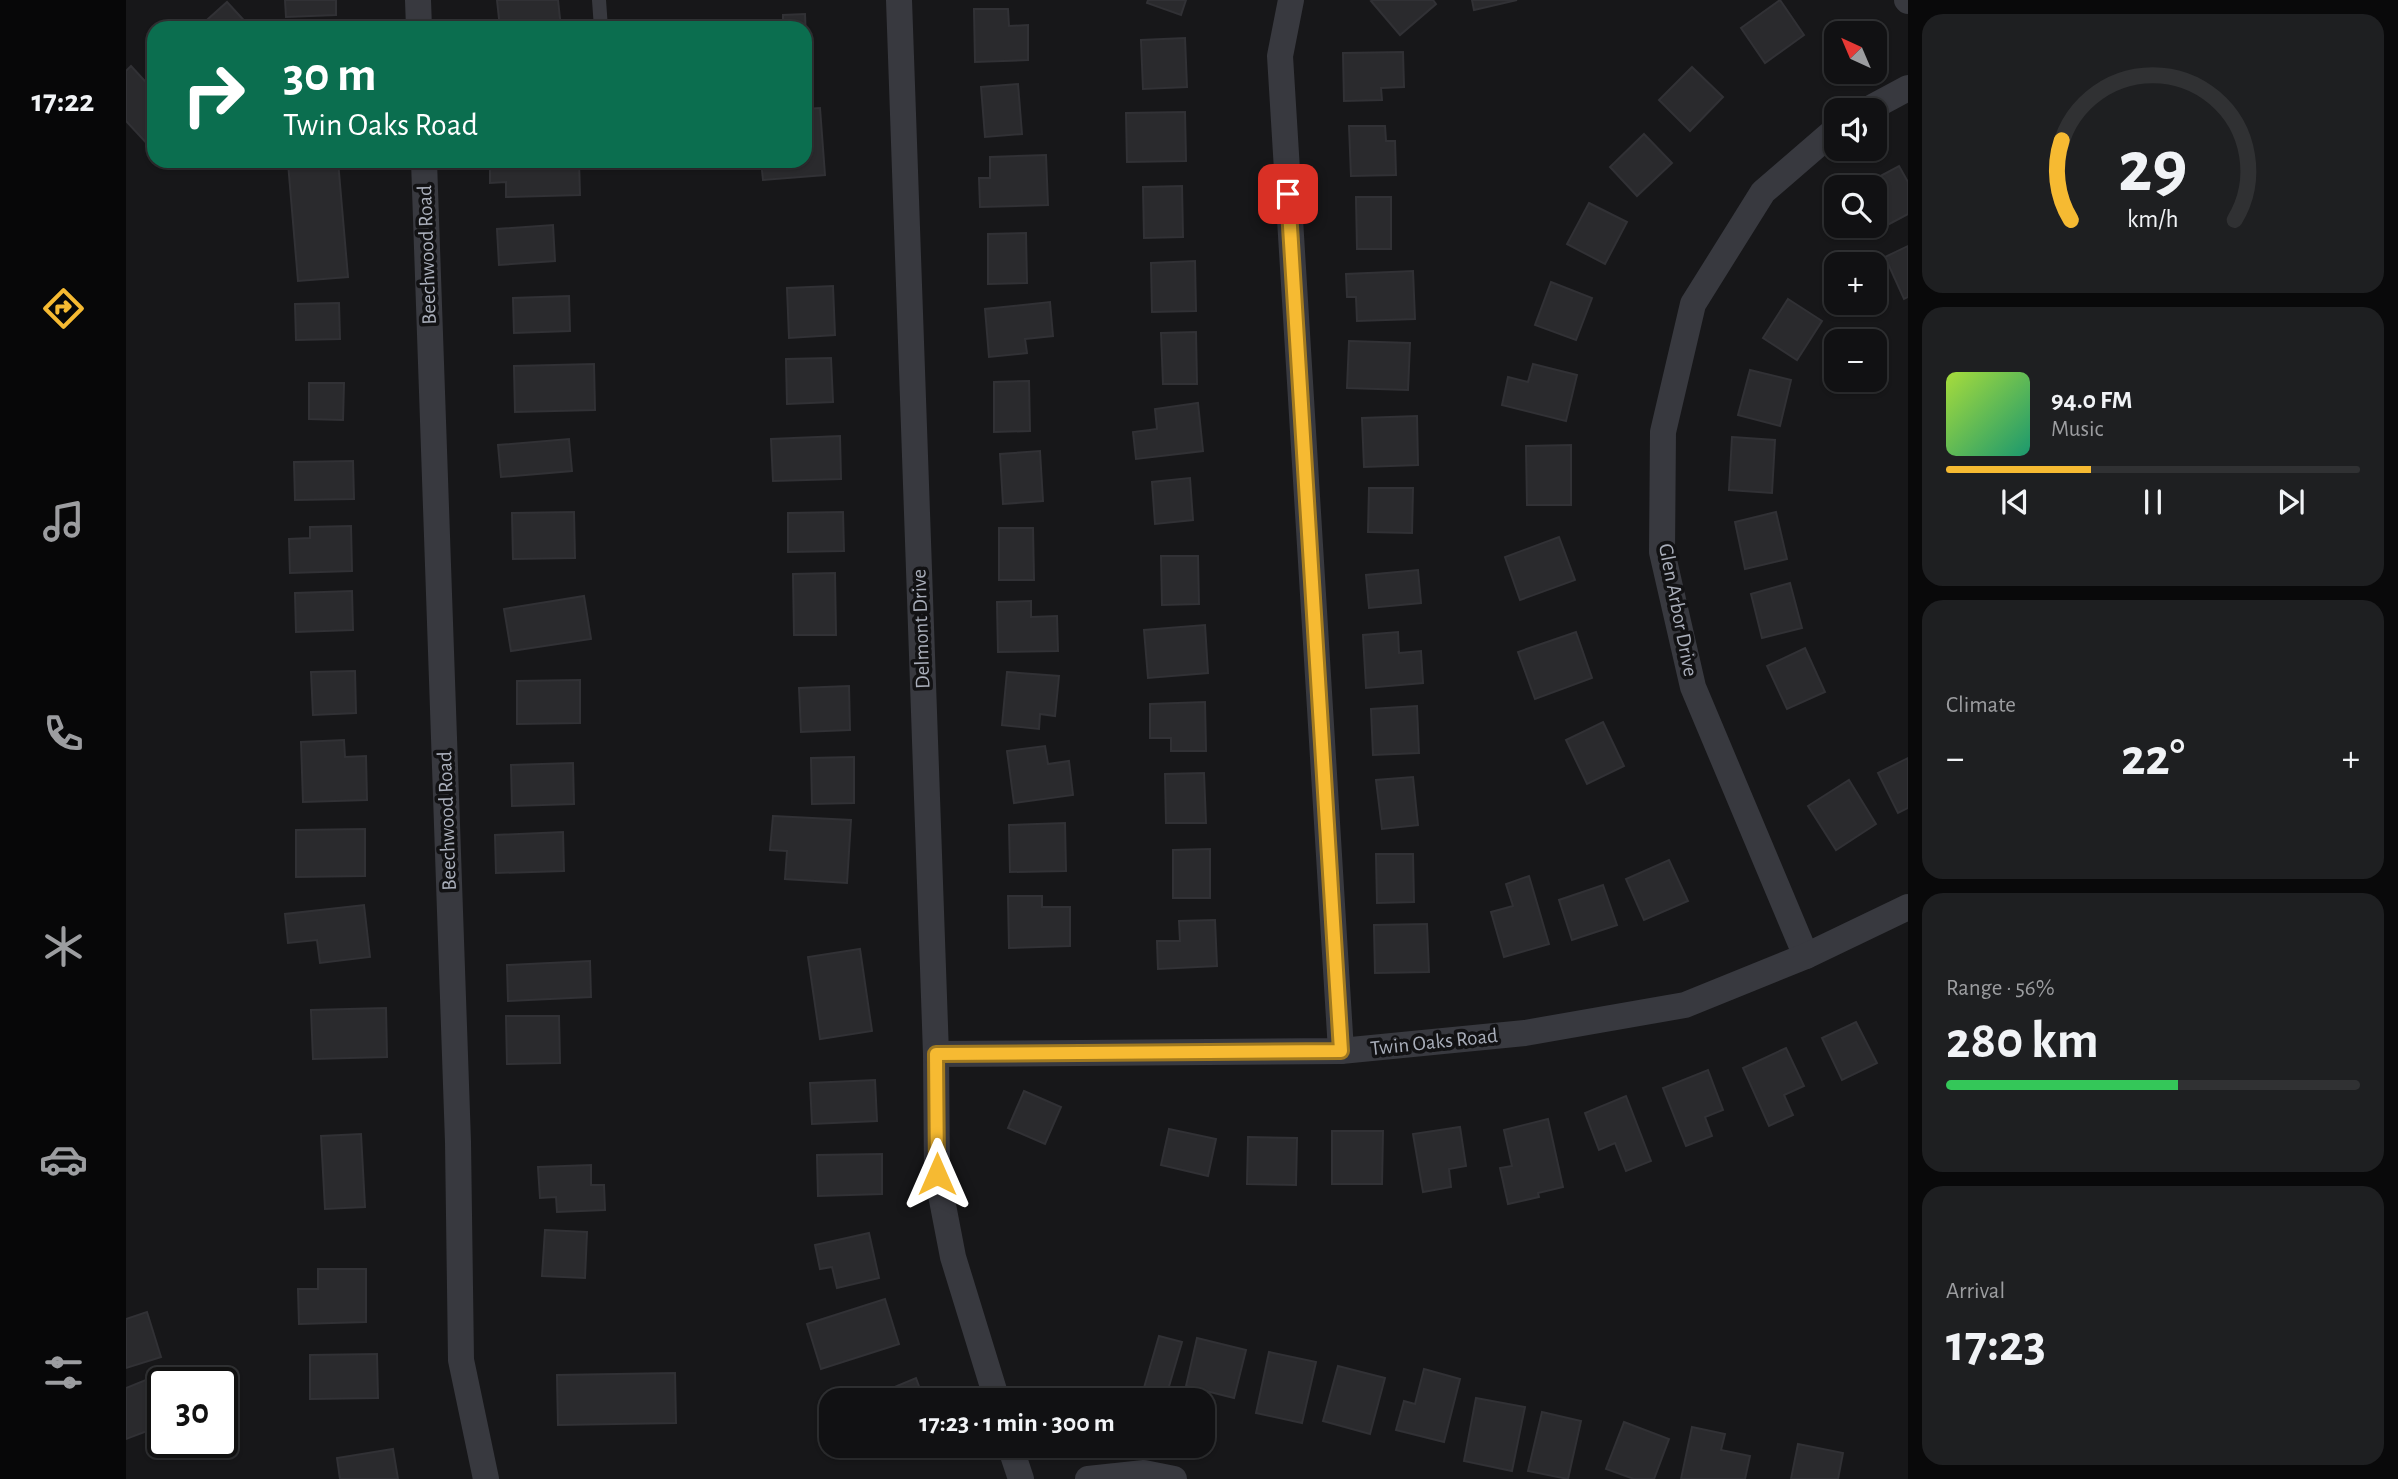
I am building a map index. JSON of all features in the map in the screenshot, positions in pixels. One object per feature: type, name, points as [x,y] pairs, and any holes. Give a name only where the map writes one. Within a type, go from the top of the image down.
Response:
[{"type":"street","points":[[418,0],[419,21]]},
{"type":"street","name":"Delmont Drive","points":[[899,0],[936,1054],[937,1174],[953,1257],[993,1388]]},
{"type":"street","points":[[1291,0],[1280,56],[1341,1051]]},
{"type":"street","points":[[1887,100],[1908,89]]},
{"type":"street","name":"Glen Arbor Drive","points":[[1806,956],[1693,687],[1662,552],[1663,432],[1693,304],[1763,192],[1824,140]]},
{"type":"street","name":"Beechwood Road","points":[[424,168],[458,1142],[461,1360],[486,1479]]},
{"type":"street","name":"Twin Oaks Road","points":[[936,1054],[1341,1051],[1525,1033],[1685,1005],[1806,956],[1908,907]]},
{"type":"street","points":[[1014,1458],[1021,1479]]},
{"type":"street","points":[[1088,1479],[1144,1474],[1174,1479]]},
{"type":"lane","points":[[599,0],[600,21]]},
{"type":"building","points":[[285,0],[336,0],[336,15],[286,17]]},
{"type":"building","points":[[497,0],[558,0],[560,21],[499,21]]},
{"type":"building","points":[[1148,0],[1186,0],[1181,15],[1147,3]]},
{"type":"building","points":[[1433,0],[1436,4],[1400,35],[1371,1]]},
{"type":"building","points":[[1472,0],[1517,0],[1474,10]]},
{"type":"building","points":[[1780,0],[1804,35],[1765,63],[1741,28]]},
{"type":"building","points":[[227,2],[245,21],[206,21]]},
{"type":"building","points":[[974,9],[1008,9],[1009,26],[1028,25],[1028,60],[975,62]]},
{"type":"building","points":[[805,14],[805,21],[766,21],[783,20],[783,15]]},
{"type":"building","points":[[1185,38],[1187,87],[1143,89],[1141,40]]},
{"type":"building","points":[[1403,52],[1404,87],[1381,88],[1382,100],[1344,101],[1343,53]]},
{"type":"building","points":[[131,66],[147,83],[147,144],[126,121],[126,71]]},
{"type":"building","points":[[1692,67],[1723,97],[1690,131],[1659,100]]},
{"type":"building","points":[[1018,84],[1022,134],[985,137],[981,87]]},
{"type":"building","points":[[820,108],[825,175],[763,180],[762,168],[812,168],[812,109]]},
{"type":"building","points":[[1185,112],[1186,161],[1127,162],[1126,113]]},
{"type":"building","points":[[1349,126],[1385,126],[1386,141],[1395,141],[1396,175],[1351,176]]},
{"type":"building","points":[[1644,134],[1672,163],[1637,196],[1610,167]]},
{"type":"building","points":[[1046,155],[1048,205],[980,207],[979,178],[990,178],[990,157]]},
{"type":"building","points":[[1899,166],[1908,182],[1908,214],[1887,225],[1887,175],[1882,175]]},
{"type":"building","points":[[288,168],[339,168],[348,277],[298,281]]},
{"type":"building","points":[[490,168],[579,168],[580,195],[506,197],[506,182],[490,183]]},
{"type":"building","points":[[1182,186],[1183,237],[1144,238],[1143,187]]},
{"type":"building","points":[[1356,197],[1391,197],[1391,249],[1357,249]]},
{"type":"building","points":[[1589,203],[1627,222],[1605,264],[1567,244]]},
{"type":"building","points":[[553,225],[555,261],[499,265],[497,229]]},
{"type":"building","points":[[1026,233],[1027,283],[988,284],[988,234]]},
{"type":"building","points":[[1908,246],[1908,297],[1904,299],[1887,261],[1887,256]]},
{"type":"building","points":[[1195,261],[1196,311],[1152,312],[1151,263]]},
{"type":"building","points":[[1413,271],[1415,319],[1357,321],[1356,297],[1347,297],[1346,274]]},
{"type":"building","points":[[1551,282],[1592,298],[1576,340],[1535,325]]},
{"type":"building","points":[[833,286],[835,335],[789,338],[787,288]]},
{"type":"building","points":[[569,296],[570,331],[514,333],[513,298]]},
{"type":"building","points":[[1788,299],[1822,321],[1797,360],[1763,338]]},
{"type":"building","points":[[1050,302],[1053,336],[1025,339],[1027,353],[989,357],[985,309]]},
{"type":"building","points":[[339,303],[340,339],[296,340],[295,304]]},
{"type":"building","points":[[1196,332],[1197,384],[1163,384],[1161,333]]},
{"type":"building","points":[[1349,341],[1410,343],[1408,390],[1347,388]]},
{"type":"building","points":[[831,358],[833,402],[787,404],[786,359]]},
{"type":"building","points":[[594,364],[595,410],[515,412],[514,366]]},
{"type":"building","points":[[1533,364],[1577,375],[1566,421],[1502,405],[1508,377],[1528,382]]},
{"type":"building","points":[[1750,370],[1791,380],[1780,426],[1738,415]]},
{"type":"building","points":[[1029,381],[1030,431],[994,432],[994,382]]},
{"type":"building","points":[[309,383],[344,383],[343,420],[309,419]]},
{"type":"building","points":[[1198,403],[1203,451],[1136,459],[1133,432],[1157,429],[1155,409]]},
{"type":"building","points":[[1417,416],[1418,465],[1364,467],[1362,418]]},
{"type":"building","points":[[840,436],[841,479],[773,481],[771,439]]},
{"type":"building","points":[[1732,437],[1775,440],[1772,493],[1729,490]]},
{"type":"building","points":[[569,439],[572,471],[501,477],[498,445]]},
{"type":"building","points":[[1571,445],[1571,505],[1527,505],[1526,446]]},
{"type":"building","points":[[1040,451],[1043,501],[1003,504],[1000,454]]},
{"type":"building","points":[[353,461],[354,499],[295,500],[294,462]]},
{"type":"building","points":[[1190,478],[1193,520],[1155,524],[1152,482]]},
{"type":"building","points":[[1369,488],[1413,488],[1412,533],[1368,532]]},
{"type":"building","points":[[574,512],[575,558],[513,559],[512,513]]},
{"type":"building","points":[[843,512],[844,551],[788,552],[788,513]]},
{"type":"building","points":[[1776,512],[1787,559],[1745,569],[1735,522]]},
{"type":"building","points":[[351,526],[352,571],[290,573],[289,539],[310,538],[310,527]]},
{"type":"building","points":[[999,528],[1033,528],[1034,580],[999,580]]},
{"type":"building","points":[[1559,537],[1575,580],[1520,600],[1505,557]]},
{"type":"building","points":[[1161,556],[1198,556],[1199,604],[1162,605]]},
{"type":"building","points":[[1418,570],[1421,603],[1369,608],[1366,575]]},
{"type":"building","points":[[835,573],[836,635],[794,635],[793,574]]},
{"type":"building","points":[[1790,583],[1802,628],[1762,638],[1751,594]]},
{"type":"building","points":[[352,591],[353,630],[296,632],[295,593]]},
{"type":"building","points":[[584,596],[591,639],[511,651],[504,609]]},
{"type":"building","points":[[1031,601],[1031,617],[1057,616],[1058,651],[998,652],[997,602]]},
{"type":"building","points":[[1205,625],[1208,673],[1148,678],[1144,630]]},
{"type":"building","points":[[1398,632],[1399,653],[1421,651],[1423,683],[1366,688],[1363,635]]},
{"type":"building","points":[[1576,632],[1592,678],[1535,699],[1518,652]]},
{"type":"building","points":[[1805,648],[1825,692],[1787,709],[1767,666]]},
{"type":"building","points":[[355,671],[356,713],[313,715],[311,672]]},
{"type":"building","points":[[1007,672],[1059,676],[1055,716],[1040,714],[1039,729],[1002,725]]},
{"type":"building","points":[[580,680],[580,723],[517,724],[517,681]]},
{"type":"building","points":[[849,686],[850,730],[801,732],[799,688]]},
{"type":"building","points":[[1205,702],[1206,751],[1171,751],[1171,738],[1150,738],[1150,704]]},
{"type":"building","points":[[1417,706],[1419,753],[1373,755],[1371,709]]},
{"type":"building","points":[[1603,722],[1624,766],[1587,784],[1566,740]]},
{"type":"building","points":[[344,740],[345,757],[366,756],[367,800],[303,802],[301,742]]},
{"type":"building","points":[[1045,746],[1048,764],[1069,761],[1073,795],[1014,803],[1007,751]]},
{"type":"building","points":[[854,757],[854,803],[812,804],[811,758]]},
{"type":"building","points":[[1908,758],[1908,808],[1898,813],[1878,773]]},
{"type":"building","points":[[573,763],[574,804],[512,806],[511,765]]},
{"type":"building","points":[[1204,773],[1206,823],[1166,823],[1165,774]]},
{"type":"building","points":[[1413,777],[1418,825],[1382,829],[1376,780]]},
{"type":"building","points":[[1849,780],[1876,824],[1836,850],[1808,806]]},
{"type":"building","points":[[773,816],[851,820],[847,883],[785,879],[787,851],[770,850]]},
{"type":"building","points":[[1065,823],[1066,871],[1010,872],[1009,825]]},
{"type":"building","points":[[365,829],[365,876],[296,877],[296,830]]},
{"type":"building","points":[[563,832],[564,871],[496,873],[495,835]]},
{"type":"building","points":[[1210,849],[1210,898],[1173,898],[1173,850]]},
{"type":"building","points":[[1376,854],[1413,854],[1414,902],[1377,903]]},
{"type":"building","points":[[1669,860],[1688,901],[1644,920],[1626,879]]},
{"type":"building","points":[[1529,876],[1549,944],[1504,957],[1491,912],[1513,906],[1506,884]]},
{"type":"building","points":[[1603,885],[1617,925],[1572,940],[1559,900]]},
{"type":"building","points":[[1008,896],[1042,896],[1042,907],[1070,907],[1070,946],[1009,948]]},
{"type":"building","points":[[364,905],[370,957],[320,963],[317,940],[288,943],[285,914]]},
{"type":"building","points":[[1215,920],[1217,966],[1158,969],[1157,941],[1180,941],[1179,921]]},
{"type":"building","points":[[1427,924],[1429,972],[1375,973],[1374,925]]},
{"type":"building","points":[[860,949],[872,1031],[820,1039],[808,957]]},
{"type":"building","points":[[590,961],[591,997],[508,1001],[507,965]]},
{"type":"building","points":[[386,1008],[387,1057],[313,1059],[311,1010]]},
{"type":"building","points":[[506,1016],[559,1016],[560,1063],[507,1064]]},
{"type":"building","points":[[1856,1022],[1877,1063],[1842,1080],[1822,1038]]},
{"type":"building","points":[[1786,1048],[1804,1086],[1784,1095],[1793,1115],[1769,1126],[1743,1068]]},
{"type":"building","points":[[1708,1070],[1723,1110],[1705,1117],[1712,1136],[1686,1146],[1663,1088]]},
{"type":"building","points":[[875,1080],[877,1121],[812,1124],[810,1083]]},
{"type":"building","points":[[1024,1091],[1061,1107],[1045,1144],[1008,1128]]},
{"type":"building","points":[[1626,1096],[1651,1161],[1626,1171],[1615,1143],[1599,1150],[1585,1113]]},
{"type":"building","points":[[1548,1119],[1563,1187],[1538,1193],[1539,1197],[1508,1204],[1500,1168],[1512,1166],[1504,1130]]},
{"type":"building","points":[[1460,1127],[1466,1166],[1449,1169],[1451,1187],[1423,1192],[1413,1134]]},
{"type":"building","points":[[1169,1129],[1216,1139],[1208,1176],[1161,1165]]},
{"type":"building","points":[[1332,1131],[1383,1131],[1382,1184],[1332,1184]]},
{"type":"building","points":[[361,1134],[365,1207],[325,1209],[321,1136]]},
{"type":"building","points":[[1248,1137],[1297,1138],[1296,1185],[1247,1184]]},
{"type":"building","points":[[882,1154],[882,1194],[818,1196],[817,1155]]},
{"type":"building","points":[[591,1165],[591,1185],[604,1185],[605,1210],[557,1212],[556,1197],[540,1198],[538,1167]]},
{"type":"building","points":[[545,1230],[587,1232],[585,1278],[542,1276]]},
{"type":"building","points":[[869,1233],[879,1278],[837,1288],[832,1267],[820,1269],[815,1245]]},
{"type":"building","points":[[318,1269],[366,1269],[366,1322],[299,1324],[298,1289],[318,1289]]},
{"type":"building","points":[[885,1299],[899,1344],[821,1369],[807,1324]]},
{"type":"building","points":[[147,1312],[161,1357],[126,1368],[126,1319]]},
{"type":"building","points":[[1159,1336],[1182,1342],[1169,1388],[1144,1388]]},
{"type":"building","points":[[1197,1338],[1246,1350],[1234,1398],[1215,1393],[1215,1388],[1186,1386]]},
{"type":"building","points":[[1269,1352],[1316,1362],[1302,1423],[1256,1413]]},
{"type":"building","points":[[377,1354],[378,1398],[310,1399],[310,1355]]},
{"type":"building","points":[[1338,1366],[1385,1378],[1370,1434],[1323,1421]]},
{"type":"building","points":[[1424,1369],[1460,1379],[1444,1442],[1396,1430],[1404,1401],[1415,1404]]},
{"type":"building","points":[[675,1373],[676,1423],[558,1425],[557,1375]]},
{"type":"building","points":[[916,1378],[920,1388],[892,1388]]},
{"type":"building","points":[[147,1379],[147,1431],[126,1439],[126,1388]]},
{"type":"building","points":[[1476,1398],[1525,1407],[1512,1471],[1464,1461]]},
{"type":"building","points":[[1542,1412],[1581,1421],[1568,1479],[1528,1471]]},
{"type":"building","points":[[1624,1422],[1669,1439],[1654,1479],[1634,1479],[1606,1469]]},
{"type":"building","points":[[1692,1427],[1725,1434],[1721,1450],[1750,1456],[1745,1479],[1681,1479]]},
{"type":"building","points":[[1798,1444],[1843,1453],[1838,1479],[1791,1479]]},
{"type":"building","points":[[393,1449],[398,1479],[340,1479],[337,1458]]},
{"type":"route","points":[[937,1174],[936,1054],[1341,1051],[1288,194]]}]
